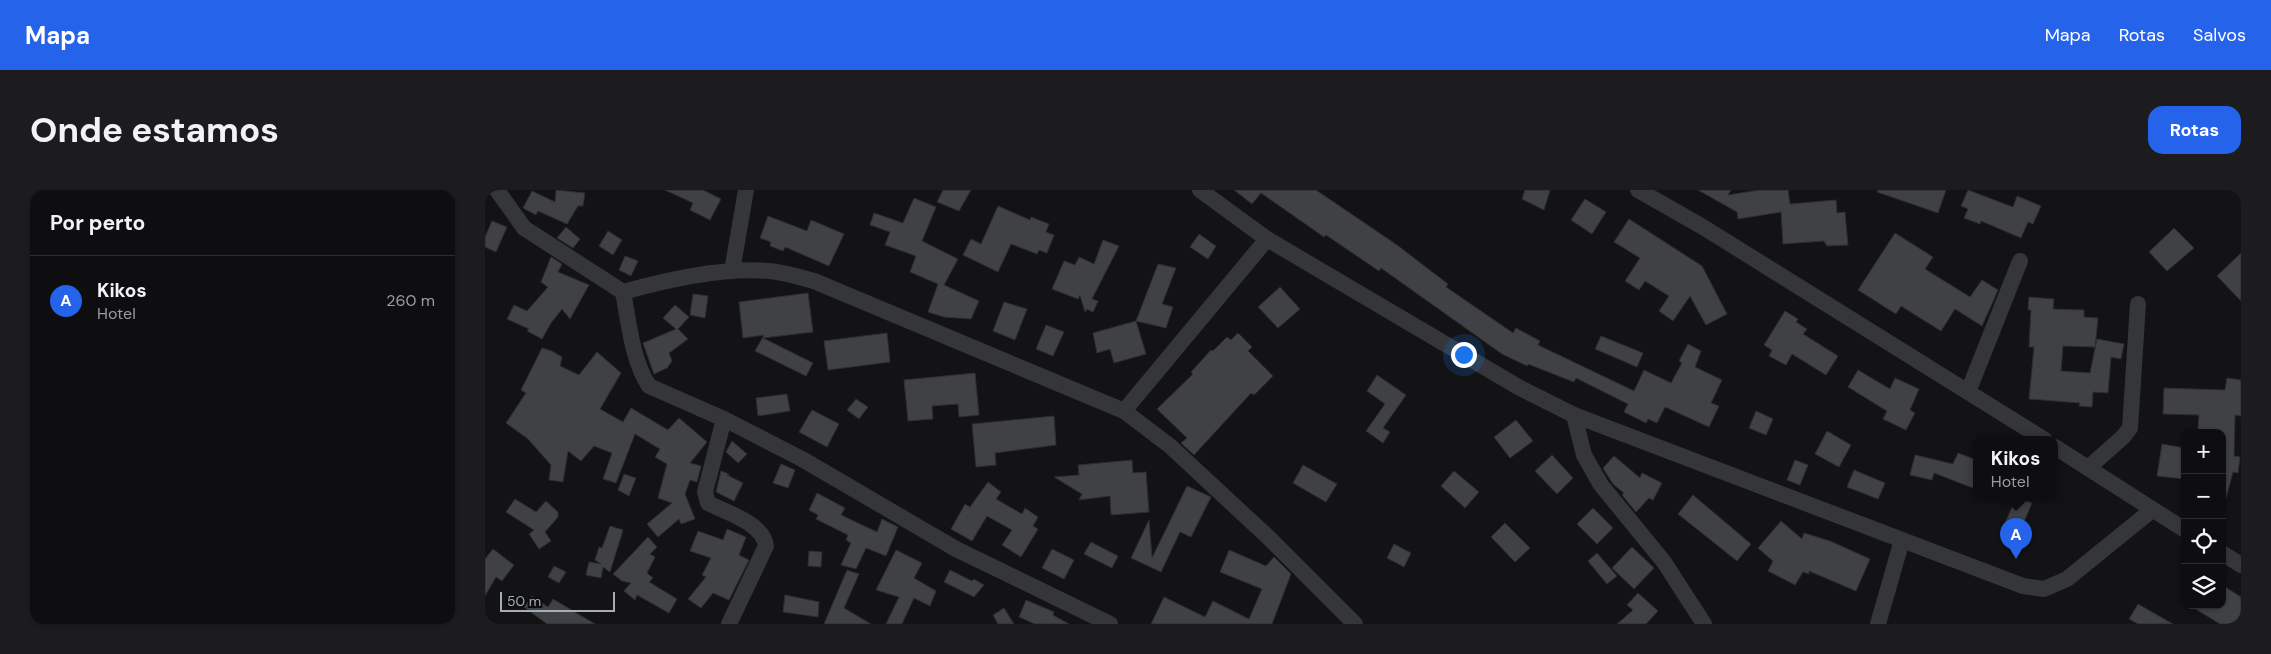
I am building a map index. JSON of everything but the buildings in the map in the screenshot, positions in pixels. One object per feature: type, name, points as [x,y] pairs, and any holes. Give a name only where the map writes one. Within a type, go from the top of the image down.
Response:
[{"type":"street","points":[[497,190],[523,228],[623,292],[642,376],[649,386],[724,420],[802,459],[956,549],[1110,624]]},
{"type":"street","points":[[732,270],[746,190]]},
{"type":"street","points":[[1200,190],[1267,239],[1520,388],[1574,415],[2023,586],[2045,589],[2067,579],[2152,510]]},
{"type":"street","points":[[1638,190],[1703,227],[2039,436]]},
{"type":"street","points":[[1124,411],[1267,239]]},
{"type":"street","points":[[1968,392],[2020,262]]},
{"type":"street","points":[[623,292],[657,283],[732,270],[769,271],[814,281],[1124,411],[1170,446],[1269,538],[1355,624]]},
{"type":"street","points":[[2088,468],[2123,437],[2130,428],[2138,304]]},
{"type":"street","points":[[1574,415],[1584,455],[1601,486],[1664,562],[1704,624]]},
{"type":"street","points":[[724,420],[705,492],[708,503],[759,530],[765,539],[766,546],[729,624]]},
{"type":"street","points":[[2058,448],[2181,528]]},
{"type":"street","points":[[1878,624],[1902,540]]},
{"type":"street","points":[[2226,556],[2241,565]]},
{"type":"place","name":"Kikos","points":[[2016,559]]}]
